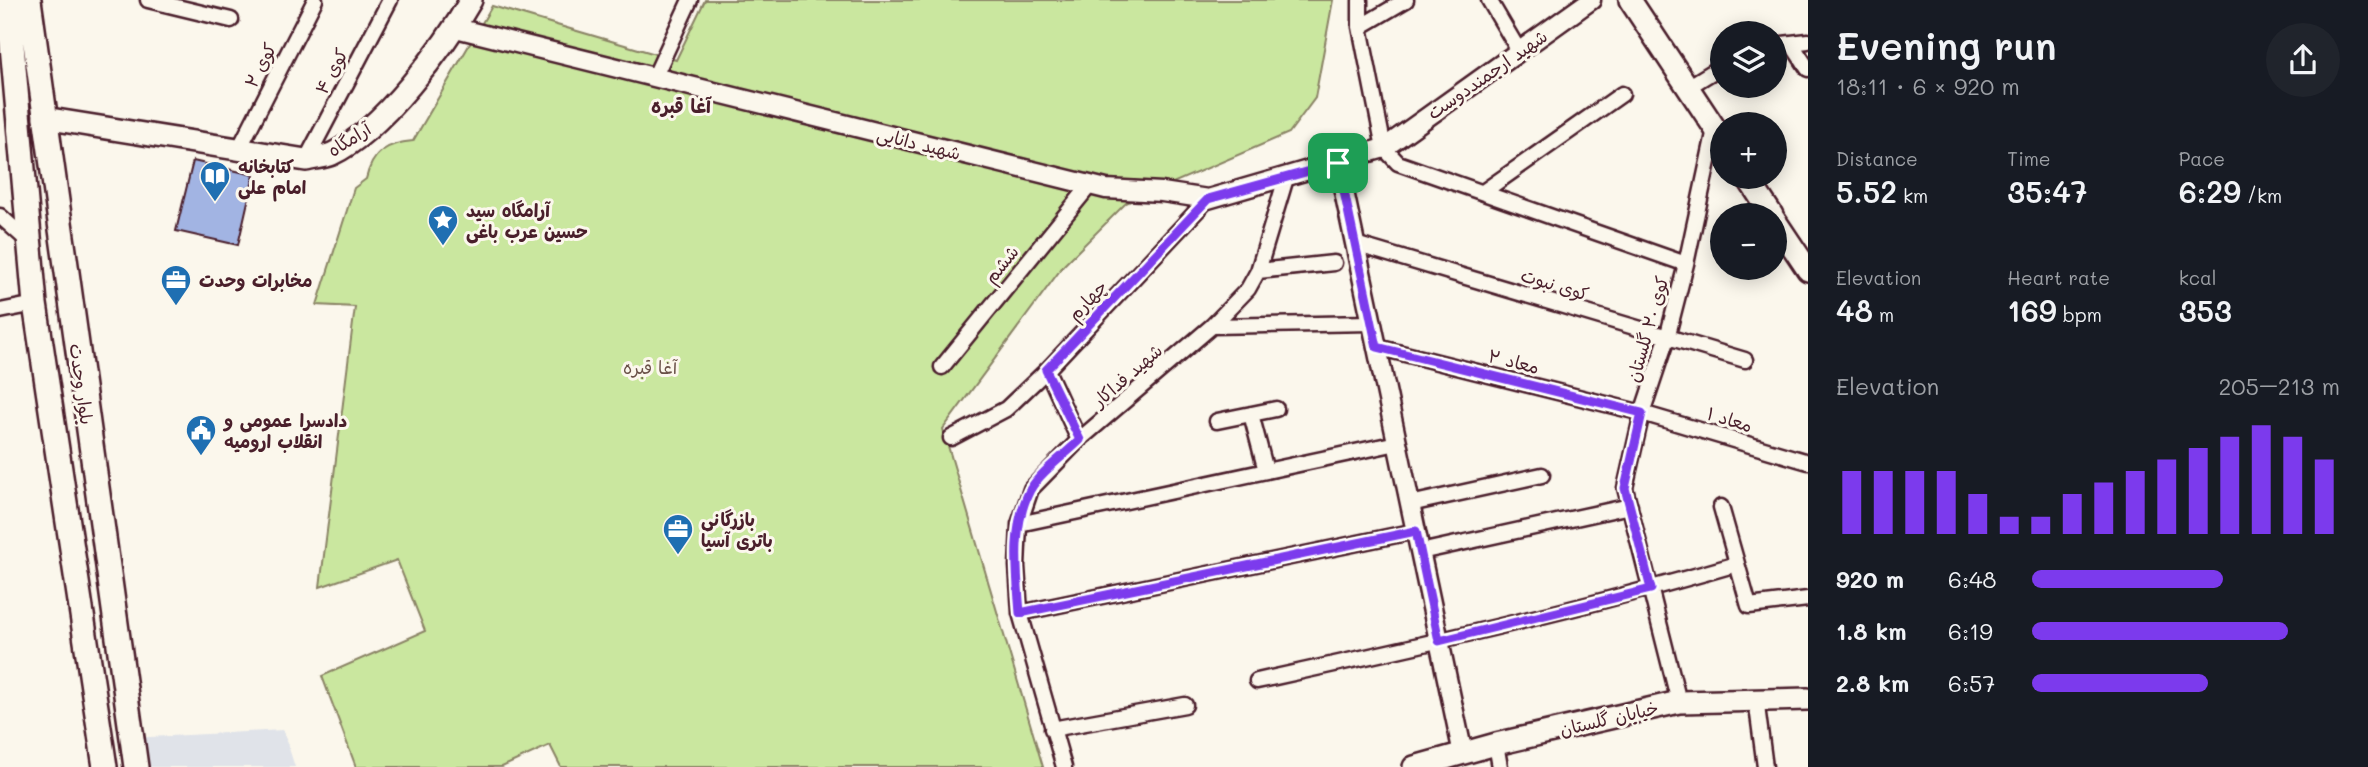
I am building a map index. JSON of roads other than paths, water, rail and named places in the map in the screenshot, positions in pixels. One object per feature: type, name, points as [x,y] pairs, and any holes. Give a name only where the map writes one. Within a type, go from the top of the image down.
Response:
[{"type":"main road","name":"بلوار وحدت","points":[[8,0],[35,304],[105,767]]},
{"type":"main road","name":"بلوار وحدت","points":[[30,0],[44,118],[136,767]]},
{"type":"main road","name":"آرامگاه","points":[[44,118],[306,160],[332,153],[384,116],[456,28],[471,0]]},
{"type":"main road","points":[[1630,0],[1710,121]]},
{"type":"main road","points":[[1787,238],[1808,270]]},
{"type":"main road","name":"خیابان گلستان","points":[[1414,767],[1496,744],[1679,702],[1808,699]]},
{"type":"street","points":[[148,0],[231,20]]},
{"type":"street","name":"کوی ۲","points":[[239,149],[315,0]]},
{"type":"street","name":"کوی ۴","points":[[306,160],[390,0]]},
{"type":"street","points":[[654,78],[690,0]]},
{"type":"street","points":[[1360,0],[1360,27],[1384,148],[1398,163],[1686,264]]},
{"type":"street","points":[[1360,27],[1406,0]]},
{"type":"street","points":[[1489,0],[1519,51]]},
{"type":"street","name":"شهید ارجمنددوست","points":[[1384,148],[1591,0]]},
{"type":"street","name":"شهید دانایی","points":[[456,28],[1090,185],[1208,199],[1384,148]]},
{"type":"street","points":[[1787,43],[1808,41]]},
{"type":"street","points":[[1791,43],[1808,69]]},
{"type":"street","points":[[1688,88],[1710,74]]},
{"type":"street","points":[[1483,192],[1622,94]]},
{"type":"street","points":[[1338,163],[1463,754]]},
{"type":"street","name":"کوی ۲۰ گلستان","points":[[1679,702],[1625,488],[1642,413],[1667,338],[1710,169]]},
{"type":"street","name":"شهید فداکار","points":[[1064,767],[1020,613],[1017,566],[1019,524],[1031,489],[1080,440],[1212,326],[1248,289],[1258,271],[1286,178]]},
{"type":"street","name":"ششم","points":[[942,367],[1090,185]]},
{"type":"street","name":"چهارم","points":[[951,438],[1006,409],[1208,199]]},
{"type":"street","points":[[0,216],[28,241]]},
{"type":"street","name":"کوی نبوت","points":[[1355,244],[1745,360]]},
{"type":"street","points":[[1258,271],[1334,263]]},
{"type":"street","points":[[0,311],[35,304]]},
{"type":"street","points":[[1212,326],[1372,323]]},
{"type":"street","name":"معاد ۲","points":[[1377,347],[1642,413]]},
{"type":"street","points":[[1046,370],[1080,440]]},
{"type":"street","points":[[1217,421],[1276,409]]},
{"type":"street","name":"معاد ۱","points":[[1642,413],[1808,462]]},
{"type":"street","points":[[1251,414],[1266,471]]},
{"type":"street","points":[[1019,524],[1398,443]]},
{"type":"street","points":[[1410,504],[1542,475]]},
{"type":"street","points":[[1420,552],[1630,506]]},
{"type":"street","points":[[1721,507],[1749,606],[1808,598]]},
{"type":"street","points":[[1020,613],[1416,531]]},
{"type":"street","points":[[1257,681],[1439,641],[1651,589],[1737,564]]},
{"type":"street","points":[[1756,699],[1765,767]]},
{"type":"street","points":[[1052,729],[1185,705]]},
{"type":"street","points":[[1496,744],[1500,767]]},
{"type":"place","name":"کتابخانه امام علی","points":[[215,203]]},
{"type":"place","name":"آرامگاه سید حسین عرب باغی","points":[[443,247]]},
{"type":"place","name":"مخابرات وحدت","points":[[176,307]]},
{"type":"place","name":"دادسرا عمومی و انقلاب ارومیه","points":[[201,457]]},
{"type":"place","name":"بازرگانی باتری آسیا","points":[[678,556]]},
{"type":"district","name":"آغا قبره","points":[[681,105]]}]
